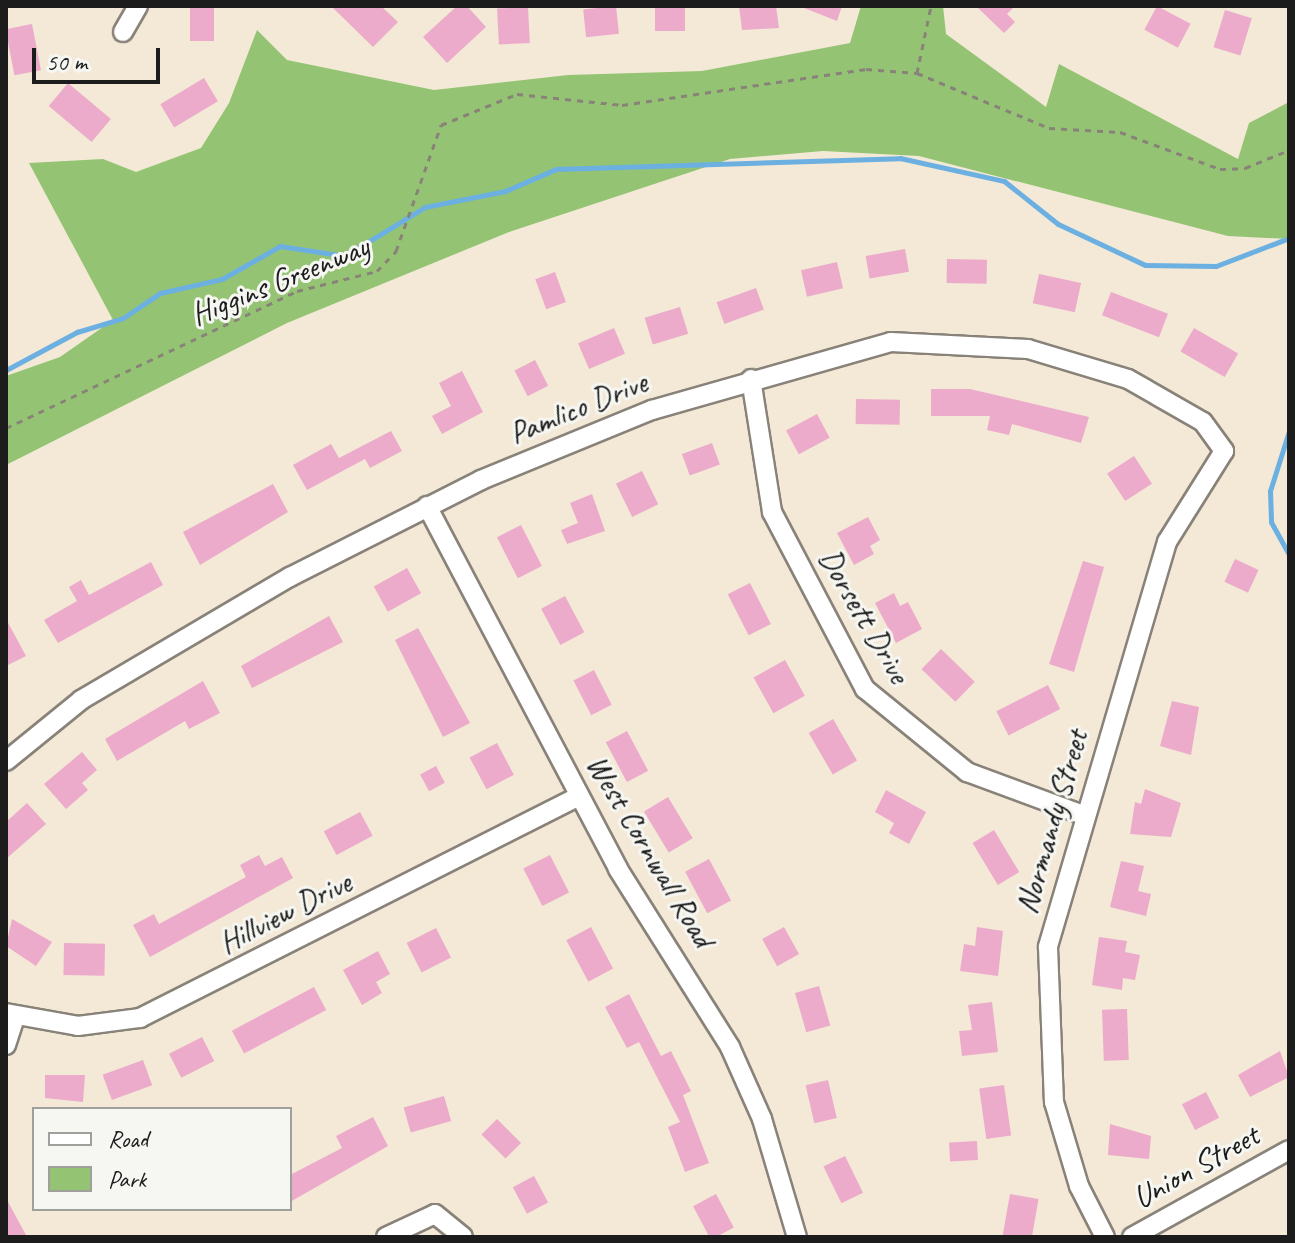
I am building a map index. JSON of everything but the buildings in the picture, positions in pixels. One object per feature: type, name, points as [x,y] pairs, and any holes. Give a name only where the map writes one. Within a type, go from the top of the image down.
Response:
[{"type":"street","points":[[123,32],[138,6]]},
{"type":"street","name":"Pamlico Drive","points":[[6,761],[116,677],[427,506],[652,410],[751,379],[891,342],[980,342],[1079,361],[1128,379],[1220,438]]},
{"type":"street","name":"Dorsett Drive","points":[[751,379],[772,512],[865,689],[957,767],[1083,815]]},
{"type":"street","name":"Normandy Street","points":[[1105,1237],[1066,1146],[1046,1046],[1048,947],[1083,815],[1167,542],[1219,467],[1220,438]]},
{"type":"street","name":"West Cornwall Road","points":[[427,506],[578,797],[730,1047],[762,1119],[797,1237]]},
{"type":"street","name":"Hillview Drive","points":[[11,1015],[78,1026],[140,1018],[578,797]]},
{"type":"street","points":[[6,1045],[11,1015]]},
{"type":"street","name":"Union Street","points":[[1132,1237],[1289,1150]]},
{"type":"street","points":[[386,1237],[435,1214],[463,1237]]},
{"type":"path","points":[[917,73],[931,6]]},
{"type":"path","name":"Higgins Greenway","points":[[6,428],[297,291],[377,271],[396,251],[441,125],[505,97],[622,105],[838,69],[917,73],[1049,128],[1120,132],[1220,169],[1245,168],[1289,150]]},
{"type":"green space","points":[[861,6],[943,6],[946,34],[1046,107],[1059,64],[1238,159],[1249,123],[1289,102],[1289,239],[1228,236],[919,156],[823,151],[730,159],[509,232],[287,323],[6,465],[6,376],[60,357],[113,320],[29,163],[103,159],[136,172],[201,148],[229,103],[257,30],[287,60],[434,90],[568,75],[702,71],[850,43]]},
{"type":"waterway","points":[[6,370],[77,332],[123,318],[160,293],[222,279],[280,246],[345,256],[425,207],[505,191],[556,169],[900,158],[1004,181],[1058,224],[1145,265],[1216,266],[1289,238]]},
{"type":"waterway","points":[[1289,431],[1270,491],[1271,522],[1289,555]]}]
